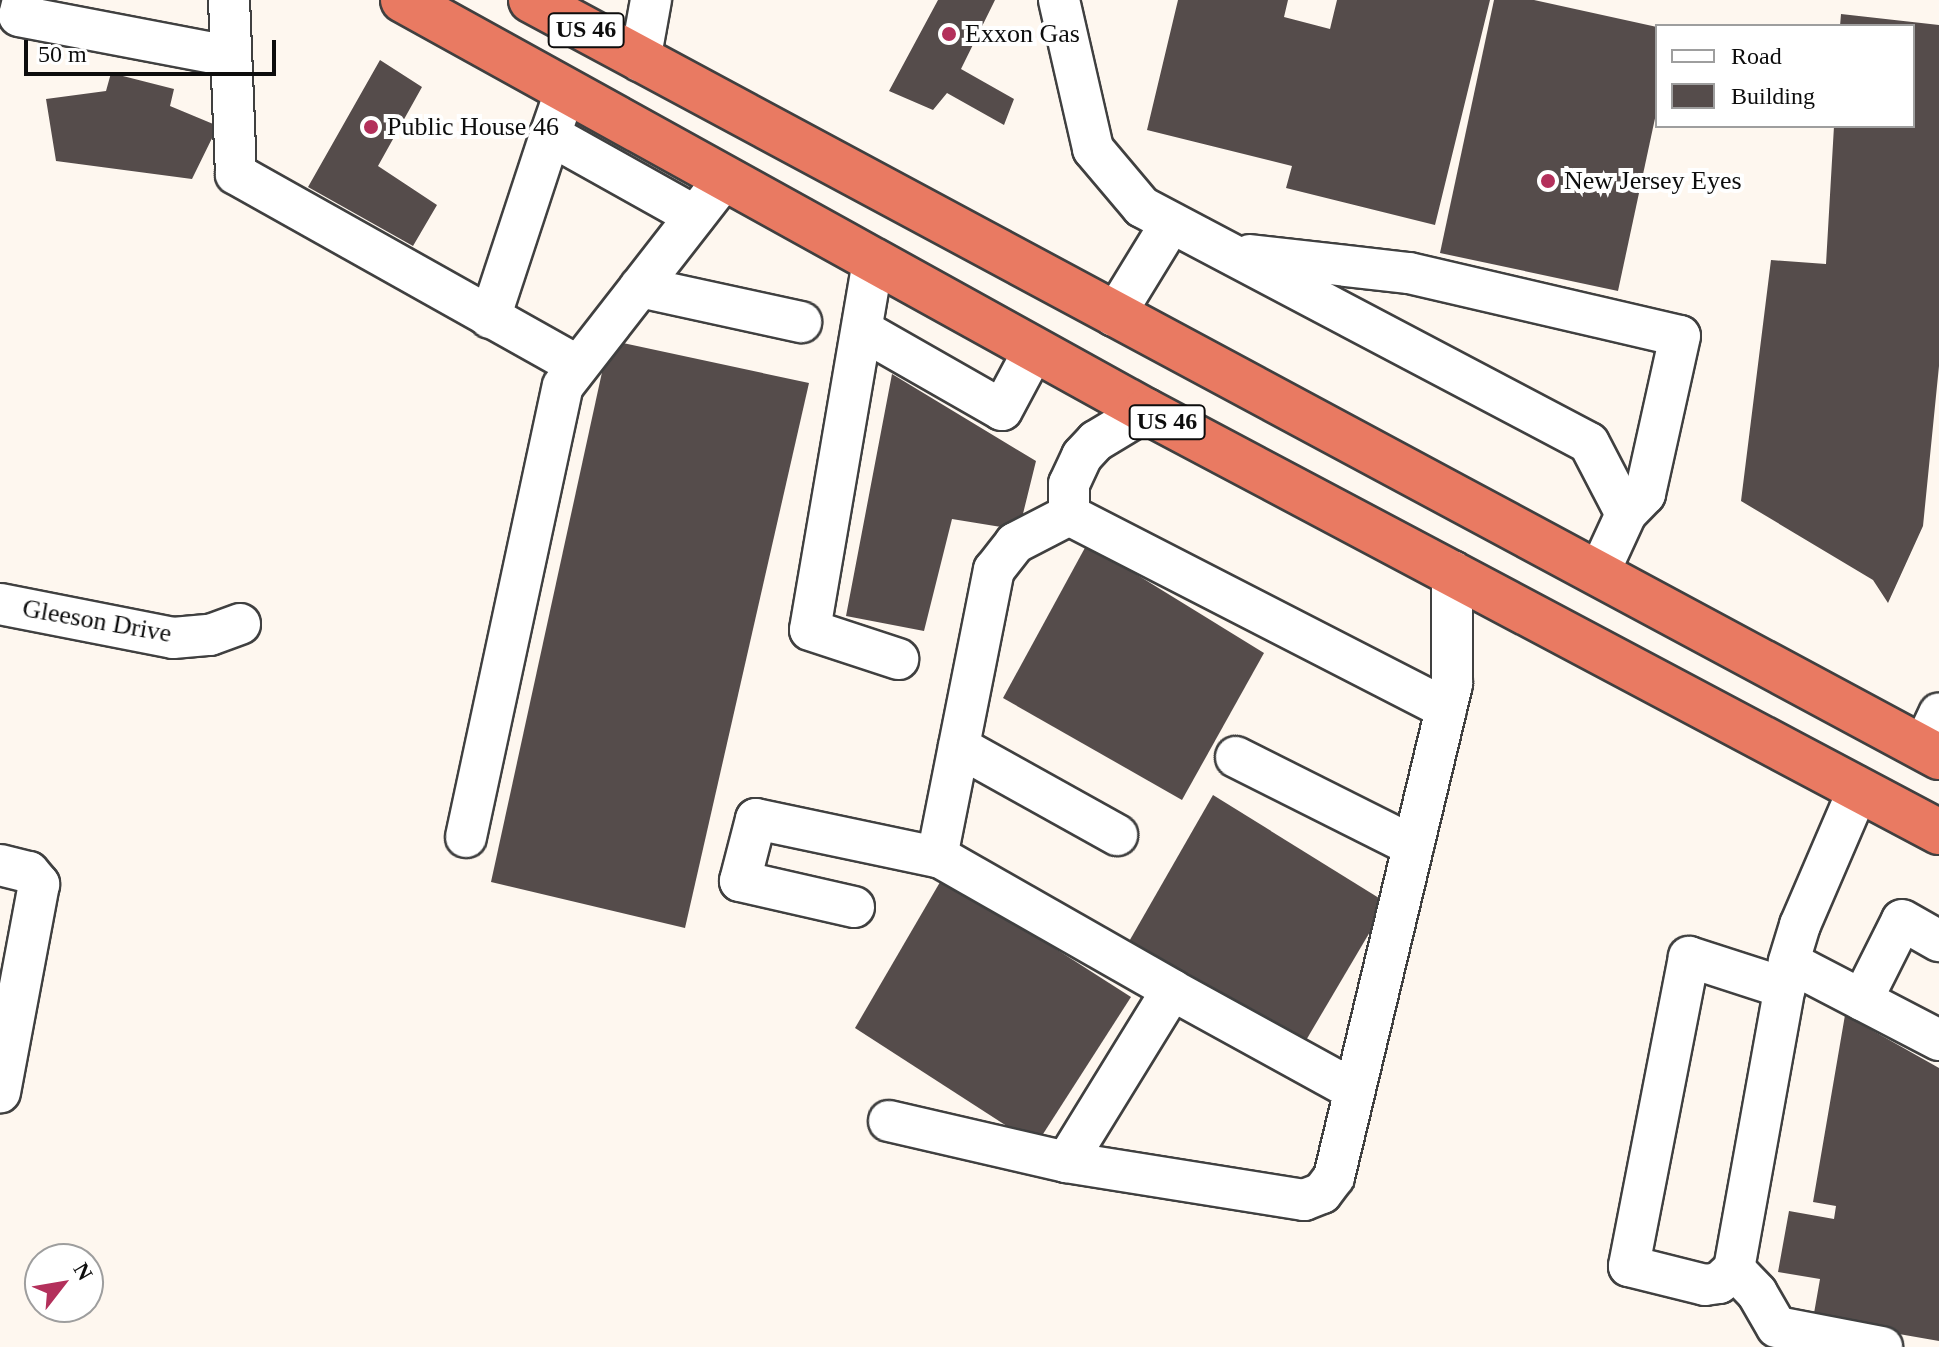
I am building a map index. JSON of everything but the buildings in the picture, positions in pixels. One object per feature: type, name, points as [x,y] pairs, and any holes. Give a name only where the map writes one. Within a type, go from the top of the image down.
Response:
[{"type":"highway","name":"US 46","points":[[403,0],[1146,411],[1939,832]]},
{"type":"highway","name":"US 46","points":[[555,6],[640,61],[1598,575],[1934,739]]},
{"type":"street","points":[[23,0],[19,16],[229,56]]},
{"type":"street","points":[[229,0],[236,174],[578,366]]},
{"type":"street","points":[[640,61],[651,0]]},
{"type":"street","points":[[1059,0],[1093,149],[1142,207],[1589,443],[1626,514]]},
{"type":"street","points":[[490,318],[565,92]]},
{"type":"street","points":[[550,135],[695,216]]},
{"type":"street","points":[[466,837],[563,386],[724,179]]},
{"type":"street","points":[[1114,316],[1171,223]]},
{"type":"street","points":[[1227,252],[1409,273],[1680,336],[1645,494],[1626,514],[1598,575]]},
{"type":"street","points":[[873,261],[810,630],[898,659]]},
{"type":"street","points":[[640,287],[801,322]]},
{"type":"street","points":[[862,330],[1002,410],[1034,350]]},
{"type":"street","points":[[1069,515],[1069,484],[1082,456],[1096,441],[1146,411]]},
{"type":"street","points":[[1069,515],[1446,709]]},
{"type":"street","points":[[937,857],[994,570],[1015,543],[1069,515]]},
{"type":"street","points":[[889,1121],[1066,1162],[1304,1200],[1322,1193],[1334,1177],[1452,684],[1452,571]]},
{"type":"street","name":"Gleeson Drive","points":[[0,604],[173,638],[210,635],[240,624]]},
{"type":"street","points":[[959,747],[1117,835]]},
{"type":"street","points":[[1236,757],[1413,846]]},
{"type":"street","points":[[1859,788],[1800,925],[1787,975],[1734,1269],[1719,1283],[1705,1285],[1629,1266],[1689,957],[1787,975],[1862,1000],[1939,1040]]},
{"type":"street","points":[[854,907],[740,881],[756,819],[937,857],[1354,1090]]},
{"type":"street","points":[[0,865],[29,872],[39,884],[0,1092]]},
{"type":"street","points":[[1862,1000],[1902,920],[1939,941]]},
{"type":"street","points":[[1066,1162],[1172,990]]},
{"type":"street","points":[[1734,1269],[1757,1293],[1777,1327],[1882,1347]]},
{"type":"place","name":"Exxon Gas","points":[[949,34]]},
{"type":"place","name":"Public House 46","points":[[371,127]]},
{"type":"place","name":"New Jersey Eyes","points":[[1548,181]]}]
